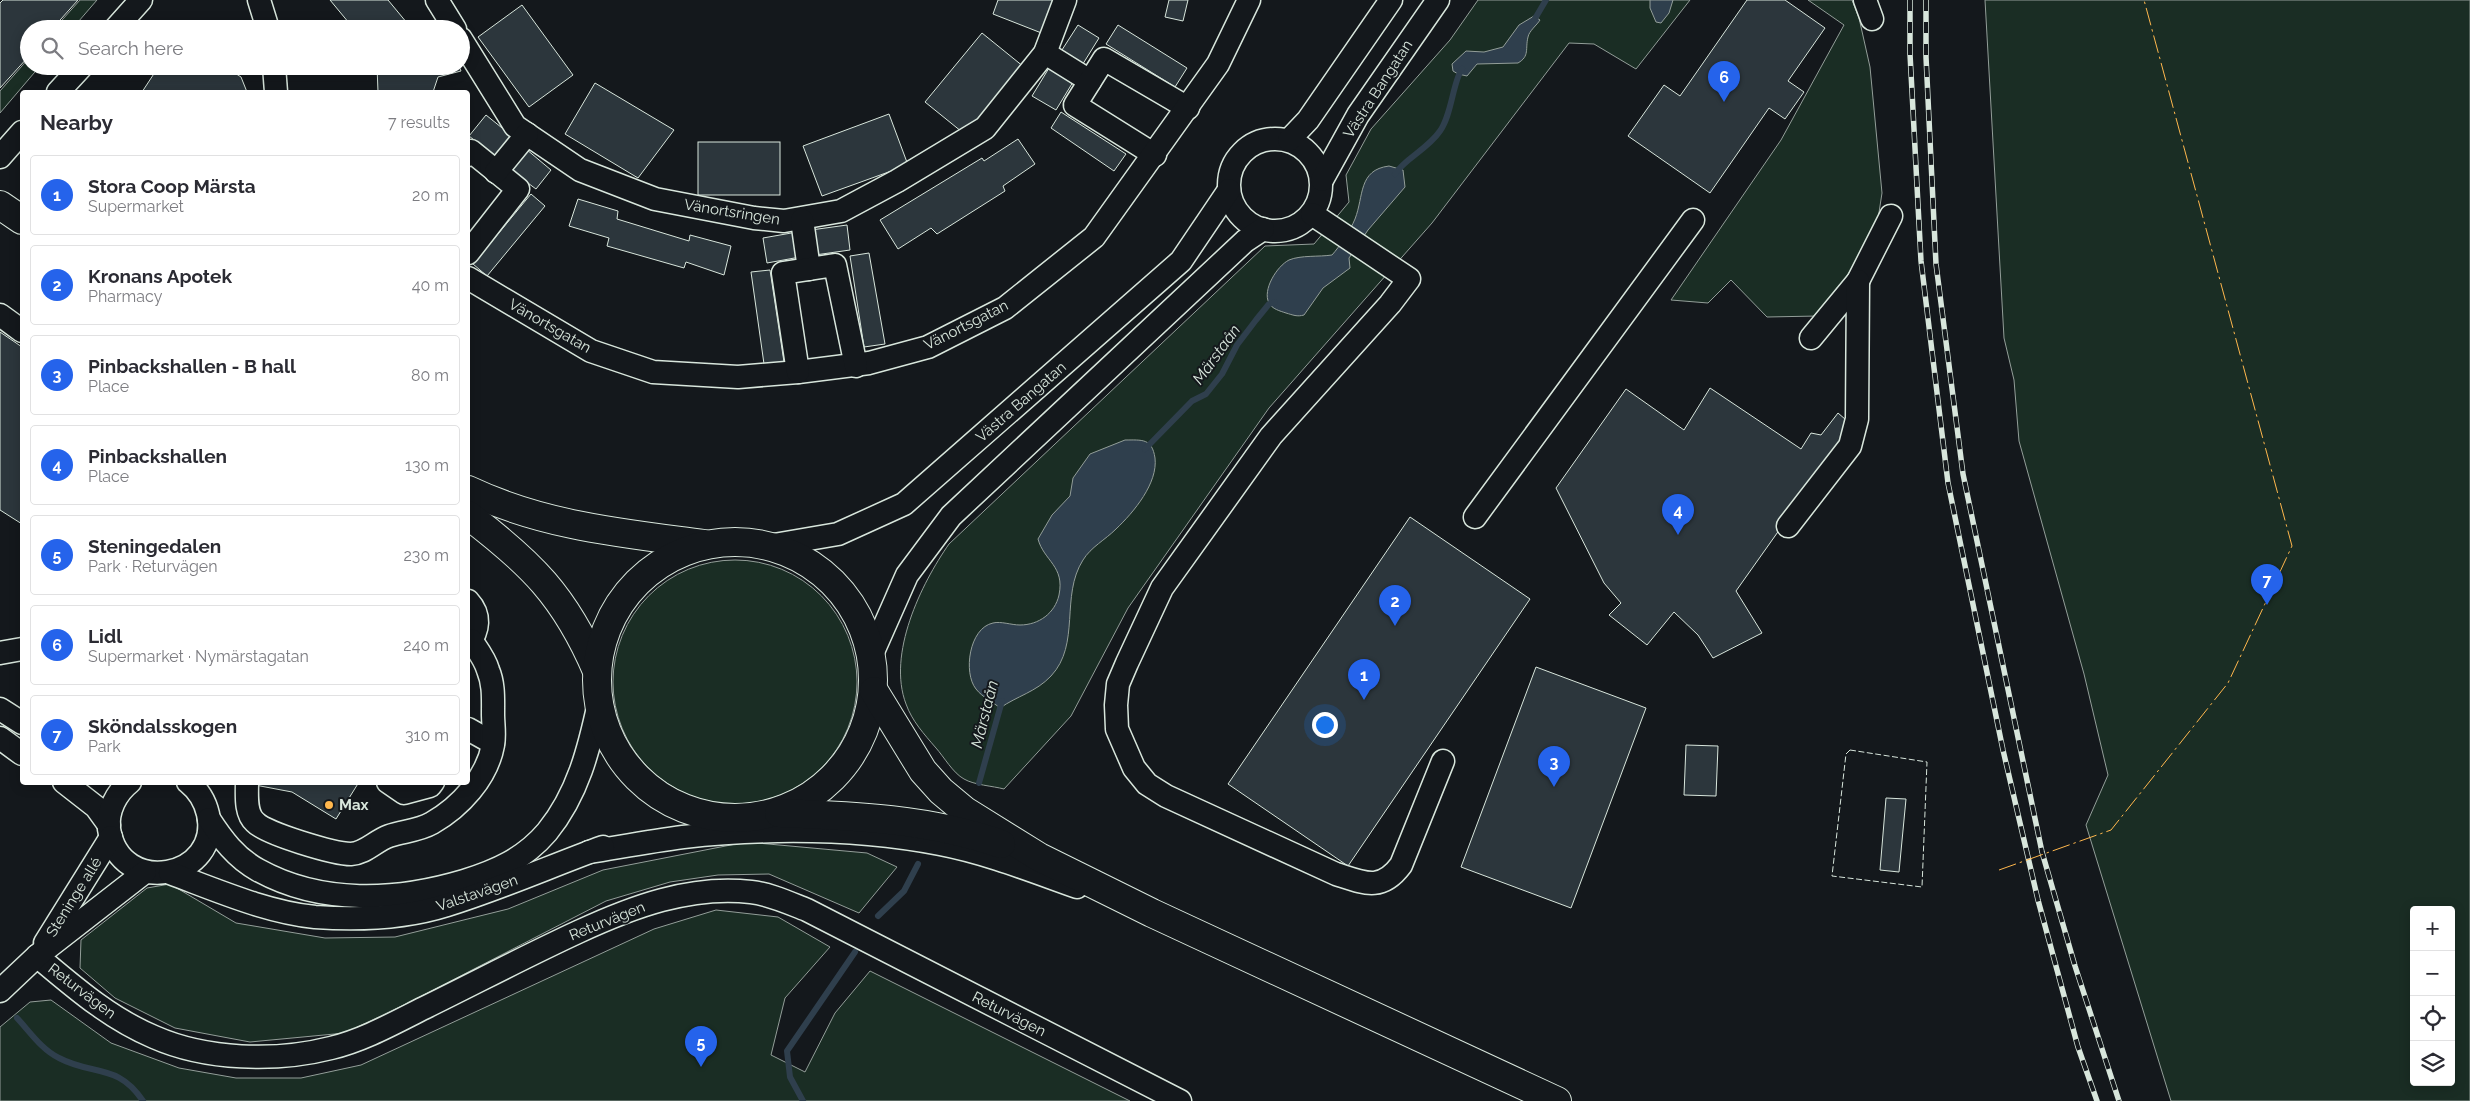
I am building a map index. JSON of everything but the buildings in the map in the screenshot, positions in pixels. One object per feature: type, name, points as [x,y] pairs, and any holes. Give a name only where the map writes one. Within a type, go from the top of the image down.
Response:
[{"type":"main road","points":[[0,205],[20,219]]},
{"type":"main road","points":[[470,491],[525,513],[568,525],[708,544],[748,542],[768,546],[798,556],[824,574],[846,597],[862,624],[872,654],[874,691],[864,731],[844,767],[813,795],[775,813],[749,818],[723,819],[697,814],[673,804],[645,785],[632,773],[617,752],[605,729],[598,703],[597,671],[602,641],[614,613],[631,589],[654,568],[673,557],[708,544]]},
{"type":"main road","points":[[470,516],[507,544],[536,572],[563,605],[587,646],[597,671]]},
{"type":"main road","points":[[874,691],[923,771],[941,791],[965,811],[1039,857],[1152,913],[1557,1101]]},
{"type":"main road","points":[[775,813],[886,820],[924,826],[977,836],[1039,857]]},
{"type":"street","points":[[123,20],[141,0]]},
{"type":"street","points":[[259,0],[265,20]]},
{"type":"street","points":[[437,0],[449,20]]},
{"type":"street","name":"Vänortsringen","points":[[470,53],[515,126],[580,170],[655,199],[754,218],[784,221],[802,220],[841,211],[897,182],[985,128],[1045,53],[1065,0]]},
{"type":"street","name":"Vänortsgatan","points":[[470,279],[592,351],[653,372],[738,376],[798,372],[856,366],[928,347],[1005,308],[1094,237],[1218,64],[1249,0]]},
{"type":"street","points":[[1322,180],[1316,162],[1305,149],[1288,140],[1308,120],[1391,0]]},
{"type":"street","name":"Västra Bangatan","points":[[1312,214],[1320,198],[1322,180],[1358,115],[1438,0]]},
{"type":"street","points":[[1045,53],[1090,81]]},
{"type":"street","points":[[1154,155],[1076,105],[1104,59],[1188,108]]},
{"type":"street","points":[[60,90],[74,75]]},
{"type":"street","points":[[275,75],[276,90]]},
{"type":"street","points":[[0,157],[20,134]]},
{"type":"street","points":[[496,172],[527,134]]},
{"type":"street","name":"Västra Bangatan","points":[[768,546],[838,534],[904,504],[1181,260],[1229,190],[1231,172],[1239,156],[1253,144],[1270,139],[1288,140]]},
{"type":"street","points":[[470,152],[471,151],[518,189],[470,250]]},
{"type":"street","points":[[1229,190],[1235,207],[1246,221],[1262,229],[1280,231],[1298,225],[1312,214],[1336,228],[1409,279],[1390,304],[1271,436],[1162,588],[1118,684],[1117,729],[1134,768],[1147,784],[1166,796],[1336,874],[1362,882],[1379,883],[1392,878],[1401,865],[1443,761]]},
{"type":"street","points":[[1811,338],[1858,281],[1891,216]]},
{"type":"street","points":[[802,220],[809,269]]},
{"type":"street","points":[[1475,518],[1693,220]]},
{"type":"street","points":[[872,654],[907,575],[951,516],[1245,241],[1262,229]]},
{"type":"street","points":[[798,372],[783,273],[835,265],[856,366]]},
{"type":"street","points":[[1788,526],[1850,446],[1857,419],[1858,281]]},
{"type":"street","points":[[0,315],[20,330]]},
{"type":"street","points":[[247,785],[249,812],[254,822],[271,832],[334,852],[350,854],[360,852],[388,836],[409,832],[430,824],[445,815],[479,780],[490,758],[493,743],[494,690],[488,668],[470,643],[477,629],[477,616],[470,603]]},
{"type":"street","points":[[0,653],[20,649]]},
{"type":"street","name":"Valstavägen","points":[[191,785],[201,796],[225,844],[257,870],[292,885],[347,896],[374,897],[437,889],[498,870],[526,852],[546,832],[564,807],[577,782],[588,750],[598,703]]},
{"type":"street","points":[[0,709],[20,722]]},
{"type":"street","points":[[470,730],[493,743]]},
{"type":"street","points":[[0,738],[20,753]]},
{"type":"street","points":[[68,785],[96,807],[124,859],[145,872]]},
{"type":"street","name":"Steninge allé","points":[[37,956],[110,831],[114,801],[127,785]]},
{"type":"street","points":[[170,873],[182,868],[200,853],[209,831],[208,813],[212,785]]},
{"type":"street","points":[[392,785],[404,793],[431,785]]},
{"type":"street","name":"Valstavägen","points":[[145,872],[170,873],[284,911],[314,916],[375,917],[445,906],[637,834],[723,819]]},
{"type":"street","points":[[589,852],[683,837],[768,832],[896,836],[978,853],[1152,913]]},
{"type":"street","name":"Steninge allé","points":[[0,991],[37,956],[145,872]]},
{"type":"street","name":"Returvägen","points":[[37,956],[93,1003],[155,1038],[190,1048],[228,1055],[289,1054],[331,1048],[369,1035],[557,942],[609,918],[644,905],[679,894],[723,891],[752,892],[807,910],[1180,1101]]},
{"type":"green space","points":[[80,0],[97,0],[80,20],[62,20]]},
{"type":"green space","points":[[1478,0],[1690,0],[1636,69],[1594,44],[1569,43],[1432,223],[1269,408],[1128,608],[1071,716],[1004,789],[964,779],[952,769],[915,722],[906,704],[901,684],[904,642],[910,620],[918,599],[938,560],[949,544],[1265,246],[1314,244],[1349,202],[1346,175],[1371,129],[1450,40]]},
{"type":"green space","points":[[1808,0],[1852,0],[1859,18],[1870,67],[1882,193],[1876,232],[1846,291],[1818,316],[1767,317],[1731,280],[1708,303],[1671,300],[1781,140],[1844,25]]},
{"type":"green space","points":[[1985,0],[2470,0],[2470,1101],[2171,1101],[2086,825],[2108,775],[2084,674],[2019,441],[2014,380],[2004,338]]},
{"type":"green space","points":[[20,68],[20,75],[32,75],[0,113],[0,91]]},
{"type":"green space","points":[[723,560],[747,560],[771,565],[793,574],[822,595],[837,614],[848,635],[855,658],[857,682],[855,706],[848,729],[837,750],[822,769],[793,790],[771,799],[747,804],[723,804],[699,799],[677,790],[657,777],[640,760],[627,740],[618,718],[613,694],[613,670],[618,646],[627,624],[640,604],[657,587],[677,574],[699,565]]},
{"type":"green space","points":[[746,842],[867,853],[897,867],[859,913],[769,874],[718,875],[670,882],[606,901],[410,1002],[345,1033],[250,1042],[175,1028],[115,998],[80,968],[81,940],[147,888],[170,884],[236,923],[325,938],[395,937],[508,909],[603,870]]},
{"type":"green space","points":[[716,910],[778,917],[830,947],[785,998],[771,1055],[805,1072],[835,1013],[870,971],[1130,1101],[0,1101],[0,1027],[30,1002],[51,1000],[111,1043],[179,1068],[236,1078],[301,1078],[361,1065],[654,929]]},
{"type":"water","points":[[1650,0],[1673,0],[1669,13],[1661,23],[1656,22],[1650,8]]},
{"type":"water","points":[[1534,16],[1540,20],[1529,35],[1526,55],[1518,63],[1477,64],[1467,76],[1453,71],[1452,64],[1466,51],[1484,52],[1503,47],[1519,25]]},
{"type":"water","points":[[1389,166],[1403,170],[1405,187],[1368,230],[1349,258],[1350,268],[1323,288],[1304,315],[1293,315],[1272,307],[1267,298],[1267,292],[1272,279],[1280,267],[1294,258],[1332,255],[1353,224],[1367,178],[1379,168]]},
{"type":"water","points":[[1125,440],[1141,440],[1149,444],[1154,451],[1155,468],[1149,487],[1137,506],[1123,522],[1090,551],[1083,560],[1076,574],[1068,635],[1060,663],[1051,676],[1039,686],[1000,708],[978,692],[972,682],[969,662],[978,633],[993,623],[1020,625],[1034,623],[1045,617],[1054,607],[1059,595],[1059,577],[1057,570],[1041,547],[1038,539],[1052,515],[1070,496],[1073,478],[1090,454]]},
{"type":"waterway","name":"Märstaån","points":[[1533,22],[1546,0]]},
{"type":"waterway","name":"Märstaån","points":[[1395,174],[1404,163],[1435,138],[1440,131],[1447,116],[1456,81],[1462,69]]},
{"type":"waterway","name":"Märstaån","points":[[1145,449],[1192,401],[1206,394],[1222,374],[1237,345],[1269,304],[1275,302]]},
{"type":"waterway","name":"Märstaån","points":[[979,783],[1002,701]]},
{"type":"waterway","name":"Märstaån","points":[[878,916],[904,891],[918,864]]},
{"type":"waterway","name":"Märstaån","points":[[803,1101],[790,1077],[787,1051],[855,952]]},
{"type":"waterway","points":[[17,1018],[36,1040],[53,1055],[83,1067],[114,1075],[134,1089],[143,1101]]},
{"type":"railway","points":[[1910,0],[1910,54],[1921,261],[1948,483],[2003,750],[2038,900],[2078,1047],[2097,1101]]},
{"type":"railway","points":[[1926,0],[1926,57],[1936,264],[1963,474],[2042,852],[2075,966],[2119,1101]]},
{"type":"fence","points":[[1850,750],[1927,762],[1922,887],[1832,876],[1846,754],[1850,750]]},
{"type":"power","points":[[1999,870],[2111,830],[2228,683],[2292,546],[2144,0]]},
{"type":"place","name":"Lidl","points":[[1724,102]]},
{"type":"place","name":"Pinbackshallen","points":[[1678,535]]},
{"type":"place","name":"Sköndalsskogen","points":[[2267,605]]},
{"type":"place","name":"Kronans Apotek","points":[[1395,626]]},
{"type":"place","name":"Stora Coop Märsta","points":[[1364,700]]},
{"type":"place","name":"Pinbackshallen - B hall","points":[[1554,787]]},
{"type":"place","name":"Max","points":[[329,805]]},
{"type":"place","name":"Steningedalen","points":[[701,1067]]}]
